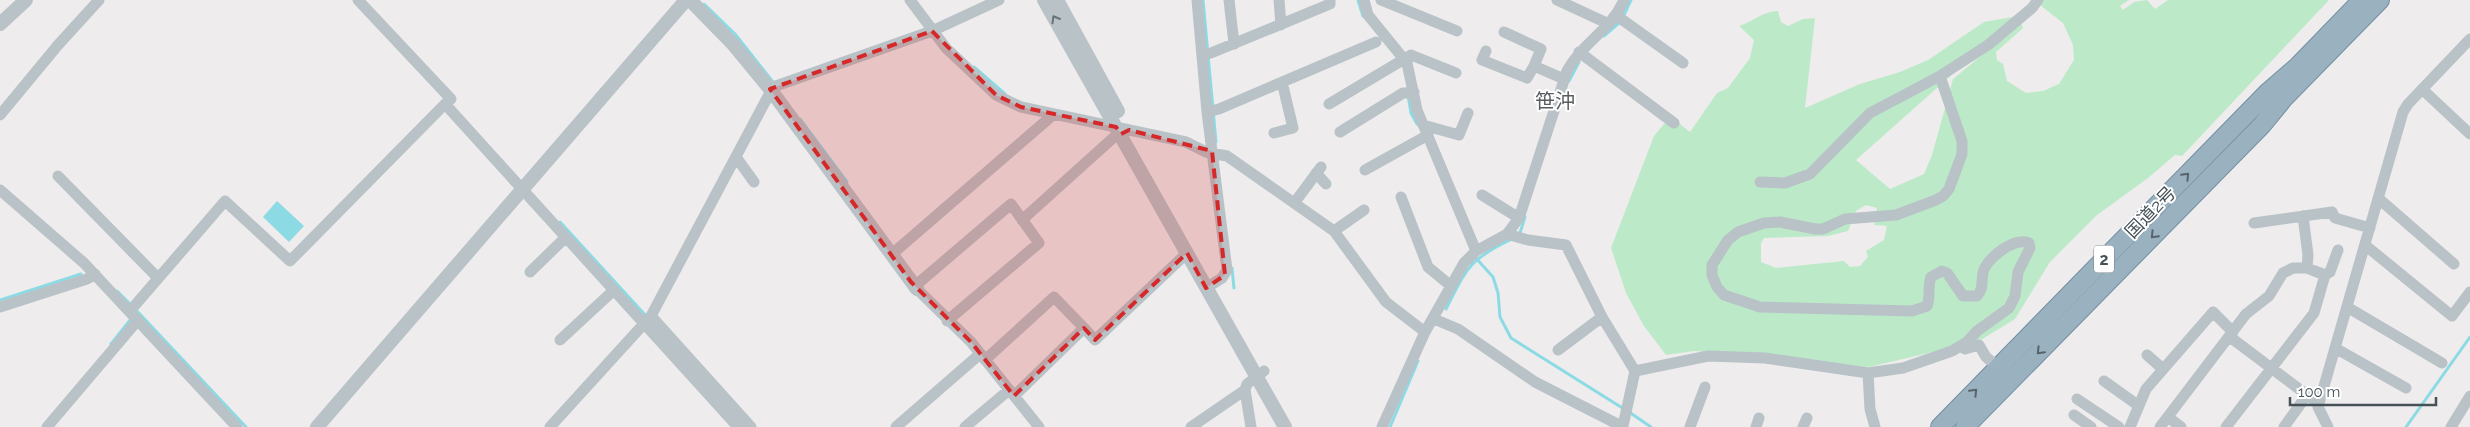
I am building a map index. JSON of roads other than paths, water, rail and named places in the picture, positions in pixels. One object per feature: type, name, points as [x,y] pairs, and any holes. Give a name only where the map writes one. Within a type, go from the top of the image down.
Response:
[{"type":"highway","points":[[2268,92],[2289,61],[2347,0]]},
{"type":"highway","name":"国道2号","points":[[1940,427],[2268,92],[2298,66],[2362,0]]},
{"type":"highway","name":"国道2号","points":[[1965,427],[2262,125],[2284,98],[2380,0]]},
{"type":"highway","points":[[2262,125],[2293,101],[2394,0]]},
{"type":"street","points":[[0,24],[26,0]]},
{"type":"street","points":[[0,115],[99,0]]},
{"type":"street","points":[[130,311],[157,277],[225,200],[290,261],[451,99],[358,0]]},
{"type":"street","points":[[317,427],[688,0],[733,44],[770,89],[916,288],[947,321],[971,342],[1037,426]]},
{"type":"street","points":[[910,0],[935,30],[996,95],[1021,107],[1122,130],[1186,142],[1206,152],[1212,151],[1227,156],[1334,231],[1386,302],[1425,332]]},
{"type":"street","points":[[550,427],[648,319],[736,157],[770,89],[777,84],[935,30],[999,0]]},
{"type":"street","points":[[1044,0],[1122,130],[1260,373],[1295,427]]},
{"type":"street","points":[[1057,0],[1122,130],[1187,253],[1210,285]]},
{"type":"street","points":[[1197,0],[1206,54],[1212,151],[1227,270],[1225,275],[1210,285]]},
{"type":"street","points":[[1229,0],[1234,44]]},
{"type":"street","points":[[1279,0],[1282,25]]},
{"type":"street","points":[[1206,54],[1282,25],[1330,4],[1330,0]]},
{"type":"street","points":[[1364,0],[1368,15],[1401,60],[1408,62],[1409,92],[1473,254]]},
{"type":"street","points":[[1381,0],[1457,31]]},
{"type":"street","points":[[1557,0],[1618,20],[1683,63]]},
{"type":"street","points":[[1382,427],[1425,332],[1451,286],[1473,254],[1507,234],[1519,218],[1564,79],[1582,54],[1618,20],[1624,0]]},
{"type":"street","points":[[1760,182],[1786,183],[1810,174],[1870,113],[1940,76],[1988,45],[2038,0]]},
{"type":"street","points":[[1486,51],[1482,60],[1527,78],[1541,49],[1504,32]]},
{"type":"street","points":[[2323,424],[2319,404],[2403,112],[2422,89],[2466,52],[2470,39]]},
{"type":"street","points":[[1211,111],[1376,42]]},
{"type":"street","points":[[1582,54],[1674,123]]},
{"type":"street","points":[[1329,104],[1411,55],[1456,73]]},
{"type":"street","points":[[1534,66],[1564,79]]},
{"type":"street","points":[[1635,371],[1690,358],[1708,356],[1765,358],[1868,373],[1902,368],[1961,346],[1968,342],[1977,331],[2009,308],[2015,296],[2018,272],[2030,248],[2029,243],[2023,240],[2015,241],[1987,264],[1983,273],[1982,291],[1977,296],[1963,296],[1947,273],[1942,271],[1936,273],[1928,284],[1929,301],[1927,306],[1912,311],[1760,307],[1724,295],[1717,287],[1712,275],[1712,265],[1728,240],[1738,232],[1750,227],[1764,223],[1780,222],[1823,229],[1846,219],[1896,215],[1942,196],[1949,189],[1962,154],[1962,141],[1940,76]]},
{"type":"street","points":[[1274,133],[1292,128],[1282,82]]},
{"type":"street","points":[[2422,89],[2470,134]]},
{"type":"street","points":[[1340,132],[1409,92]]},
{"type":"street","points":[[442,107],[523,189],[614,290],[648,319],[751,427]]},
{"type":"street","points":[[1364,170],[1424,134],[1459,134],[1468,113]]},
{"type":"street","points":[[891,255],[1054,114]]},
{"type":"street","points":[[1022,220],[1122,130]]},
{"type":"street","points":[[736,157],[754,182]]},
{"type":"street","points":[[1295,202],[1319,170],[1326,184]]},
{"type":"street","points":[[58,176],[157,277]]},
{"type":"street","points":[[0,190],[95,274],[237,427]]},
{"type":"street","points":[[1482,195],[1519,218]]},
{"type":"street","points":[[1401,197],[1428,267],[1451,286]]},
{"type":"street","points":[[2378,198],[2454,264]]},
{"type":"street","points":[[916,288],[1011,204],[1039,243],[947,321]]},
{"type":"street","points":[[1334,231],[1364,210]]},
{"type":"street","points":[[2254,223],[2332,212],[2335,218],[2370,228]]},
{"type":"street","points":[[2303,216],[2308,256],[2307,268]]},
{"type":"street","points":[[1434,319],[1458,329],[1535,382],[1623,427],[1635,371],[1602,317],[1566,245],[1528,240],[1507,234]]},
{"type":"street","points":[[530,272],[566,237]]},
{"type":"street","points":[[2365,245],[2452,316],[2470,292]]},
{"type":"street","points":[[2226,427],[2314,313],[2325,275],[2330,272],[2338,250]]},
{"type":"street","points":[[896,427],[1054,297],[1095,340],[1187,253]]},
{"type":"street","points":[[2160,427],[2169,418],[2246,314],[2268,296],[2283,273],[2293,268],[2307,268],[2325,275]]},
{"type":"street","points":[[0,306],[87,279],[95,274]]},
{"type":"street","points":[[560,340],[614,290]]},
{"type":"street","points":[[2347,307],[2442,362]]},
{"type":"street","points":[[2130,427],[2146,389],[2213,312],[2231,334],[2319,404]]},
{"type":"street","points":[[1558,350],[1602,317]]},
{"type":"street","points":[[648,319],[738,427]]},
{"type":"street","points":[[47,427],[138,320]]},
{"type":"street","points":[[965,427],[1012,393],[1084,328]]},
{"type":"street","points":[[1961,346],[1965,348],[1979,345],[1986,357],[1998,367]]},
{"type":"street","points":[[2335,348],[2406,388]]},
{"type":"street","points":[[2147,355],[2163,369]]},
{"type":"street","points":[[1251,427],[1246,390],[1247,381],[1260,373]]},
{"type":"street","points":[[1260,373],[1285,427]]},
{"type":"street","points":[[1868,373],[1870,409],[1875,427]]},
{"type":"street","points":[[2104,382],[2139,406]]},
{"type":"street","points":[[1690,427],[1705,387]]},
{"type":"street","points":[[1190,427],[1246,390]]},
{"type":"street","points":[[2284,427],[2307,395]]},
{"type":"street","points":[[2077,398],[2119,427]]},
{"type":"street","points":[[2451,427],[2469,401]]},
{"type":"street","points":[[2074,415],[2091,427]]},
{"type":"street","points":[[2169,418],[2182,427]]},
{"type":"water","points":[[277,201],[304,226],[289,242],[263,217]]},
{"type":"waterway","points":[[1203,0],[1216,142]]},
{"type":"waterway","points":[[1358,0],[1363,16]]},
{"type":"waterway","points":[[1623,17],[1631,0]]},
{"type":"waterway","points":[[704,4],[735,34],[773,82]]},
{"type":"waterway","points":[[1604,36],[1620,22]]},
{"type":"waterway","points":[[1569,81],[1579,62]]},
{"type":"waterway","points":[[974,67],[1005,94]]},
{"type":"waterway","points":[[1408,95],[1411,113],[1417,124]]},
{"type":"waterway","points":[[800,119],[847,182]]},
{"type":"waterway","points":[[1520,233],[1525,217]]},
{"type":"waterway","points":[[560,222],[647,317]]},
{"type":"waterway","points":[[1446,309],[1470,267],[1485,254],[1510,240]]},
{"type":"waterway","points":[[1474,256],[1493,277],[1498,293],[1500,317],[1511,338],[1624,409]]},
{"type":"waterway","points":[[1232,268],[1234,288]]},
{"type":"waterway","points":[[0,300],[81,274]]},
{"type":"waterway","points":[[117,291],[129,303]]},
{"type":"waterway","points":[[136,310],[246,427]]},
{"type":"waterway","points":[[111,344],[131,319]]},
{"type":"waterway","points":[[2406,427],[2470,337]]},
{"type":"waterway","points":[[1390,427],[1418,361]]},
{"type":"waterway","points":[[1629,412],[1651,427]]},
{"type":"district","name":"笹沖","points":[[1555,101]]}]
